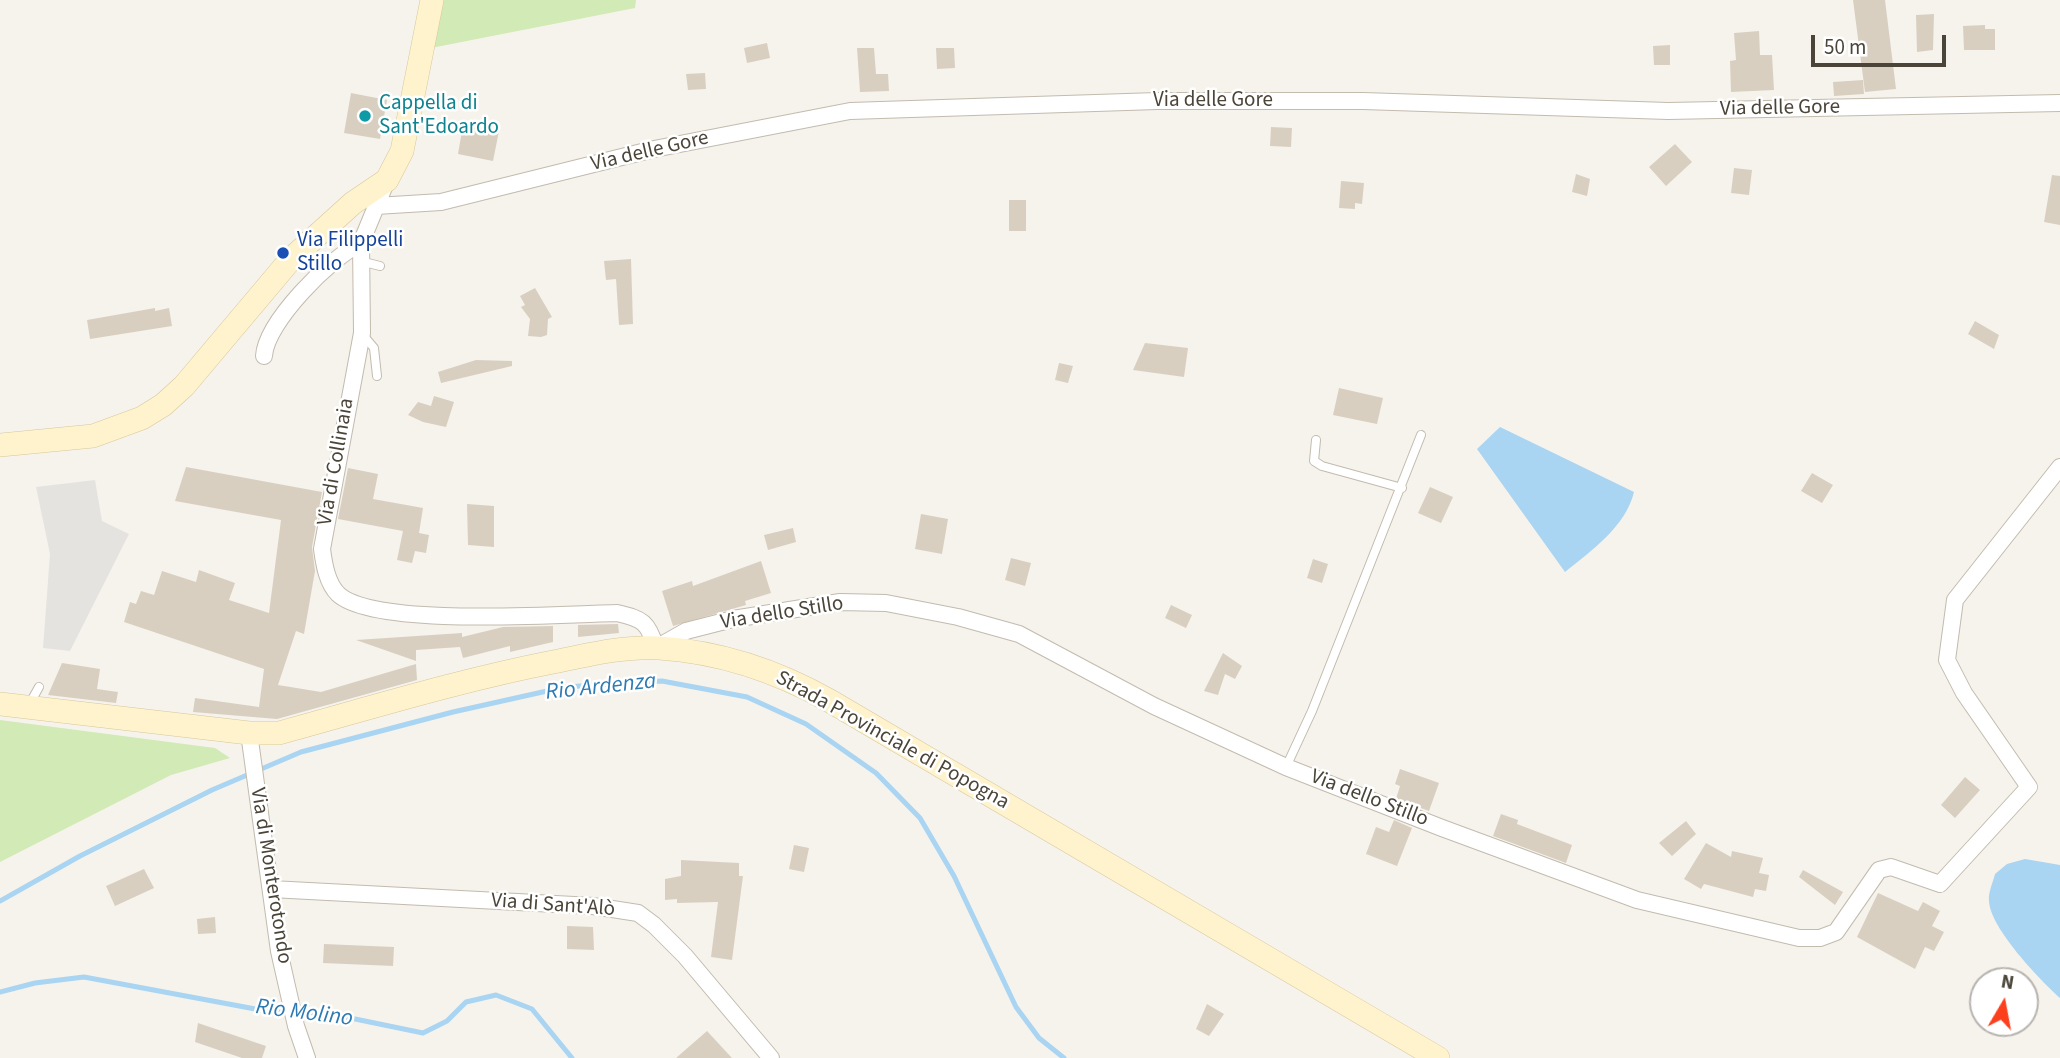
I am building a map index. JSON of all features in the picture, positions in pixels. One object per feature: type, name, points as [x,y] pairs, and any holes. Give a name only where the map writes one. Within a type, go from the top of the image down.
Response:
[{"type":"main road","name":"Via di Collinaia","points":[[387,180],[402,151],[432,0]]},
{"type":"main road","points":[[0,444],[93,436],[142,418],[163,405],[184,386],[290,259],[353,203],[387,180]]},
{"type":"main road","name":"Strada Provinciale di Popogna","points":[[0,704],[34,697],[249,733],[279,733],[510,670],[625,648],[656,648],[737,660],[819,694],[1438,1058]]},
{"type":"street","name":"Via delle Gore","points":[[376,206],[441,202],[654,149],[850,111],[1157,101],[1363,101],[1668,111],[2060,103]]},
{"type":"street","name":"Via di Collinaia","points":[[387,180],[360,243],[362,332],[322,549],[331,584],[346,600],[392,614],[617,613],[634,617],[649,626],[656,648]]},
{"type":"street","points":[[264,356],[265,343],[278,322],[334,260],[360,243]]},
{"type":"street","name":"Via dello Stillo","points":[[656,648],[686,631],[733,619],[840,602],[886,603],[958,617],[1019,634],[1154,706],[1286,767],[1637,900],[1799,938],[1820,938],[1836,932],[1879,870],[1891,867],[1940,884],[2029,787],[1964,693],[1947,660],[1955,600],[2060,467]]},
{"type":"street","name":"Via di Monterotondo","points":[[249,733],[279,951],[296,1026],[307,1058]]},
{"type":"street","name":"Via di Sant'Alò","points":[[271,889],[593,906],[638,913],[685,956],[771,1058]]},
{"type":"lane","points":[[360,261],[380,266]]},
{"type":"lane","points":[[362,332],[374,348],[377,376]]},
{"type":"lane","points":[[1286,767],[1312,711],[1421,435]]},
{"type":"lane","points":[[1316,440],[1314,461],[1322,466],[1402,488]]},
{"type":"green space","points":[[438,0],[636,0],[635,8],[431,48]]},
{"type":"green space","points":[[0,720],[215,748],[230,758],[171,775],[0,862]]},
{"type":"shaded area","points":[[95,480],[102,521],[129,534],[70,651],[43,648],[50,554],[36,487]]},
{"type":"water","points":[[1500,427],[1634,492],[1616,527],[1565,572],[1477,449]]},
{"type":"water","points":[[2025,859],[2060,865],[2060,998],[2039,977],[2039,967],[2030,967],[2017,953],[1992,912],[1989,898],[1995,874],[2007,864]]},
{"type":"building","points":[[1853,0],[1885,0],[1896,89],[1865,92]]},
{"type":"building","points":[[1934,14],[1933,50],[1917,52],[1916,15]]},
{"type":"building","points":[[1985,25],[1985,29],[1995,29],[1995,50],[1964,50],[1963,26]]},
{"type":"building","points":[[1759,31],[1760,55],[1772,55],[1774,90],[1731,92],[1730,61],[1736,60],[1734,33]]},
{"type":"building","points":[[767,43],[770,58],[747,63],[744,48]]},
{"type":"building","points":[[1670,45],[1670,65],[1654,65],[1653,46]]},
{"type":"building","points":[[857,48],[874,48],[876,74],[888,74],[889,91],[860,92]]},
{"type":"building","points":[[936,48],[954,48],[955,68],[937,69]]},
{"type":"building","points":[[705,73],[706,89],[688,90],[686,74]]},
{"type":"building","points":[[1863,80],[1864,94],[1834,96],[1833,82]]},
{"type":"building","name":"Cappella di Sant'Edoardo","points":[[351,93],[387,100],[380,139],[344,133]]},
{"type":"building","points":[[463,125],[499,131],[493,161],[458,154]]},
{"type":"building","points":[[1271,127],[1292,128],[1291,147],[1270,146]]},
{"type":"building","points":[[1675,144],[1692,162],[1666,186],[1649,167]]},
{"type":"building","points":[[1734,168],[1752,170],[1749,195],[1731,193]]},
{"type":"building","points":[[1576,174],[1590,179],[1587,196],[1572,192]]},
{"type":"building","points":[[2052,175],[2060,176],[2060,225],[2044,222]]},
{"type":"building","points":[[1341,181],[1364,183],[1362,204],[1355,203],[1355,209],[1339,208]]},
{"type":"building","points":[[1009,200],[1026,200],[1026,231],[1009,231]]},
{"type":"building","points":[[631,259],[633,324],[619,325],[616,279],[606,280],[604,261]]},
{"type":"building","points":[[535,288],[552,317],[548,319],[547,335],[541,337],[528,336],[530,319],[521,307],[525,305],[520,296]]},
{"type":"building","points":[[155,308],[155,311],[169,308],[172,326],[90,339],[87,320]]},
{"type":"building","points":[[1975,321],[1999,335],[1994,349],[1968,334]]},
{"type":"building","points":[[1145,343],[1188,348],[1184,377],[1133,370]]},
{"type":"building","points":[[476,360],[512,361],[512,366],[441,383],[438,372]]},
{"type":"building","points":[[1059,363],[1073,366],[1068,383],[1055,380]]},
{"type":"building","points":[[1339,388],[1383,398],[1377,424],[1333,415]]},
{"type":"building","points":[[434,396],[454,402],[446,427],[423,422],[408,415],[418,402],[431,406]]},
{"type":"building","points":[[186,467],[322,492],[312,547],[315,571],[304,634],[296,631],[278,685],[321,692],[416,664],[417,680],[277,719],[193,712],[195,698],[259,707],[264,669],[124,622],[130,602],[136,604],[141,591],[154,595],[162,571],[196,582],[199,570],[235,583],[229,600],[269,613],[281,520],[175,501]]},
{"type":"building","points":[[348,468],[378,474],[373,499],[423,508],[419,533],[429,535],[426,553],[415,551],[412,563],[397,560],[403,531],[338,519]]},
{"type":"building","points":[[1812,473],[1833,485],[1822,503],[1801,491]]},
{"type":"building","points":[[1430,487],[1453,497],[1441,523],[1418,513]]},
{"type":"building","points":[[467,504],[494,506],[494,547],[468,545]]},
{"type":"building","points":[[921,514],[948,519],[942,554],[915,549]]},
{"type":"building","points":[[793,528],[796,542],[768,550],[764,535]]},
{"type":"building","points":[[1011,558],[1031,563],[1025,586],[1005,580]]},
{"type":"building","points":[[1313,559],[1328,564],[1322,583],[1307,578]]},
{"type":"building","points":[[761,561],[771,593],[745,601],[746,605],[673,626],[662,591],[692,581],[693,586]]},
{"type":"building","points":[[1171,605],[1192,615],[1186,628],[1165,618]]},
{"type":"building","points":[[618,624],[619,633],[578,637],[578,625]]},
{"type":"building","points":[[553,626],[553,642],[510,652],[510,646],[463,658],[460,647],[416,650],[416,661],[356,640],[462,633],[462,637],[503,627]]},
{"type":"building","points":[[1223,653],[1242,666],[1235,679],[1225,674],[1218,695],[1204,691]]},
{"type":"building","points":[[62,663],[100,669],[97,689],[118,692],[116,703],[48,695]]},
{"type":"building","points":[[1400,769],[1439,783],[1429,811],[1396,799],[1400,786],[1395,784]]},
{"type":"building","points":[[1965,777],[1980,790],[1955,818],[1941,805]]},
{"type":"building","points":[[1501,814],[1518,820],[1517,824],[1572,845],[1566,863],[1493,836]]},
{"type":"building","points":[[1394,820],[1412,828],[1397,866],[1366,854],[1376,827],[1389,832]]},
{"type":"building","points":[[1686,821],[1696,834],[1672,856],[1659,843]]},
{"type":"building","points":[[1706,843],[1731,857],[1732,851],[1763,858],[1759,873],[1769,875],[1766,891],[1755,889],[1753,897],[1704,884],[1701,889],[1684,879]]},
{"type":"building","points":[[794,845],[809,848],[804,872],[789,869]]},
{"type":"building","points":[[681,860],[739,863],[739,876],[743,876],[732,960],[711,957],[718,902],[677,903],[677,899],[665,900],[665,879],[681,876]]},
{"type":"building","points":[[144,869],[154,888],[115,906],[106,886]]},
{"type":"building","points":[[1803,870],[1843,892],[1835,905],[1799,877]]},
{"type":"building","points":[[1878,893],[1918,911],[1923,902],[1940,911],[1932,926],[1944,932],[1934,951],[1925,947],[1915,969],[1857,937]]},
{"type":"building","points":[[215,917],[216,933],[198,934],[197,919]]},
{"type":"building","points":[[567,926],[593,927],[594,950],[567,949]]},
{"type":"building","points":[[324,944],[394,947],[393,966],[323,963]]},
{"type":"building","points":[[1207,1004],[1224,1014],[1209,1036],[1196,1029]]},
{"type":"building","points":[[198,1023],[266,1046],[262,1058],[242,1058],[195,1042]]},
{"type":"building","points":[[707,1031],[732,1058],[676,1058]]},
{"type":"waterway","name":"Rio Ardenza","points":[[0,901],[80,856],[212,790],[301,752],[453,712],[565,687],[662,681],[747,697],[806,724],[876,773],[920,818],[954,876],[1016,1007],[1039,1038],[1064,1058]]},
{"type":"waterway","name":"Rio Molino","points":[[0,992],[35,983],[84,977],[266,1011],[326,1013],[423,1033],[447,1021],[466,1002],[496,995],[532,1009],[572,1058]]},
{"type":"place","name":"Cappella di Sant'Edoardo","points":[[365,116]]},
{"type":"place","name":"Via Filippelli Stillo","points":[[283,253]]}]
